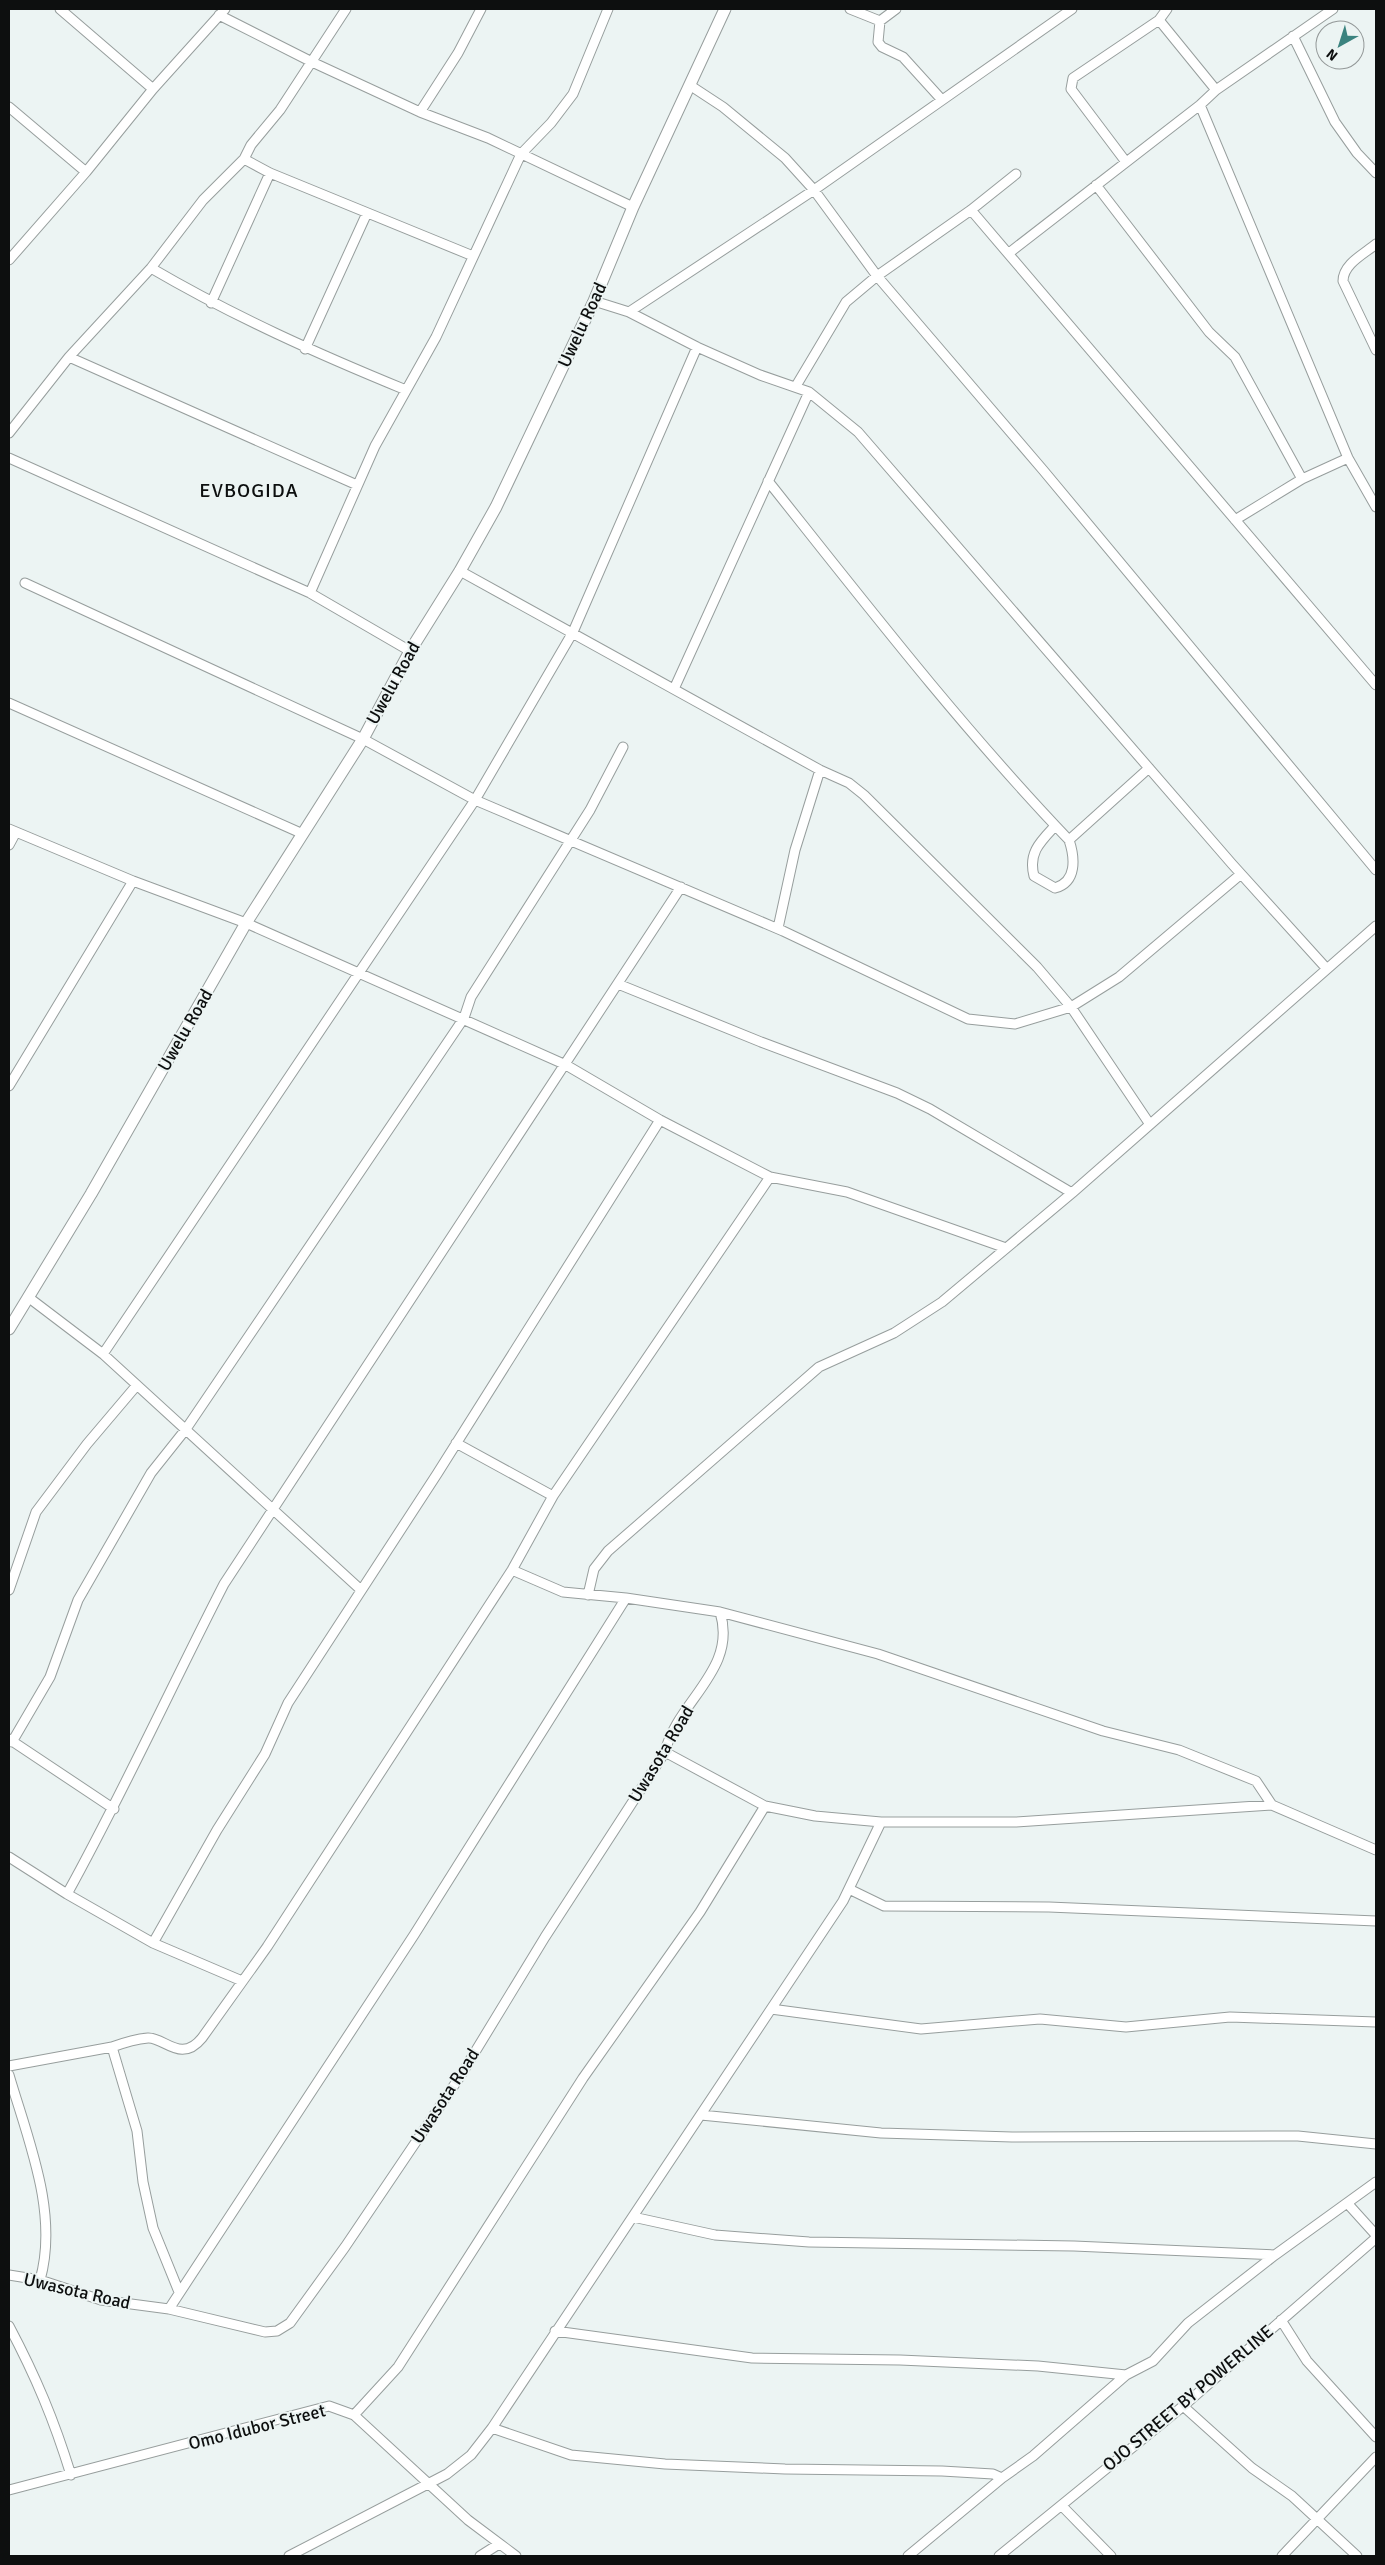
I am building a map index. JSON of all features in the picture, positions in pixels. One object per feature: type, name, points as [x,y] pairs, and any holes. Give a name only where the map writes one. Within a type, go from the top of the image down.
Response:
[{"type":"street","points":[[60,9],[153,89]]},
{"type":"street","points":[[9,433],[69,357],[152,268],[203,200],[244,159],[251,145],[280,110],[346,9]]},
{"type":"street","points":[[420,112],[458,53],[481,9]]},
{"type":"street","points":[[310,593],[375,446],[436,336],[521,154],[551,123],[573,94],[608,9]]},
{"type":"street","name":"Uwelu Road","points":[[9,1329],[90,1194],[246,923],[363,739],[410,651],[460,571],[496,507],[594,301],[634,207],[725,9]]},
{"type":"street","points":[[850,9],[880,21]]},
{"type":"street","points":[[896,9],[880,21],[878,42],[882,47],[903,57],[942,100]]},
{"type":"street","points":[[628,312],[814,190],[1072,9]]},
{"type":"street","points":[[1126,162],[1070,89],[1074,78],[1159,20],[1167,9]]},
{"type":"street","points":[[1009,253],[1200,105],[1216,90],[1333,9]]},
{"type":"street","points":[[11,253],[86,172],[153,89],[222,12],[312,62],[420,112],[488,138],[634,207]]},
{"type":"street","points":[[1159,20],[1216,90]]},
{"type":"street","points":[[1293,36],[1335,122],[1356,153],[1376,173]]},
{"type":"street","points":[[691,86],[723,107],[785,158],[814,190],[877,276],[1043,470],[1376,870]]},
{"type":"street","points":[[1200,105],[1348,458],[1376,507]]},
{"type":"street","points":[[9,107],[86,172]]},
{"type":"street","points":[[244,159],[270,173],[473,256]]},
{"type":"street","points":[[211,303],[270,173]]},
{"type":"street","points":[[796,386],[846,302],[877,276],[971,210],[1016,174]]},
{"type":"street","points":[[1096,185],[1208,332],[1235,357],[1302,479]]},
{"type":"street","points":[[971,210],[1376,685]]},
{"type":"street","points":[[305,349],[367,213]]},
{"type":"street","points":[[1376,244],[1350,265],[1343,273],[1343,281],[1376,350]]},
{"type":"street","points":[[152,268],[211,303],[305,349],[406,390]]},
{"type":"street","points":[[594,301],[628,312],[697,347],[760,375],[796,386],[808,392],[858,432],[1241,874],[1327,969]]},
{"type":"street","points":[[103,1354],[475,800],[573,632],[697,347]]},
{"type":"street","points":[[69,357],[357,485]]},
{"type":"street","points":[[674,689],[808,392]]},
{"type":"street","points":[[9,458],[310,593],[410,651]]},
{"type":"street","points":[[1236,520],[1302,479],[1348,458]]},
{"type":"street","points":[[768,481],[955,714],[1013,782],[1069,840],[1074,863],[1072,870],[1064,886],[1055,888],[1034,876],[1031,864],[1034,854],[1055,826]]},
{"type":"street","points":[[460,571],[820,770],[849,783],[864,795],[1037,967],[1071,1007],[1149,1123]]},
{"type":"street","points":[[25,583],[363,739],[475,800],[778,928],[968,1019],[1015,1024],[1071,1007],[1119,977],[1241,874]]},
{"type":"street","points":[[9,703],[303,834]]},
{"type":"street","points":[[114,1809],[10,1741],[50,1678],[78,1600],[151,1473],[186,1429],[464,1018],[471,998],[571,842],[623,747]]},
{"type":"street","points":[[1069,840],[1149,768]]},
{"type":"street","points":[[778,928],[795,850],[820,770]]},
{"type":"street","points":[[9,845],[12,830],[133,881],[246,923],[359,971],[566,1065],[660,1120],[770,1176],[847,1192],[1006,1248]]},
{"type":"street","points":[[9,1086],[133,881]]},
{"type":"street","points":[[67,1894],[114,1809],[165,1698],[224,1584],[681,887]]},
{"type":"street","points":[[588,1594],[594,1569],[608,1551],[819,1367],[894,1333],[942,1302],[1072,1193],[1149,1123],[1376,926]]},
{"type":"street","points":[[618,984],[761,1042],[897,1093],[930,1109],[1072,1193]]},
{"type":"street","points":[[153,1943],[217,1830],[265,1754],[288,1703],[456,1443],[660,1120]]},
{"type":"street","points":[[9,2066],[112,2047],[149,2038],[174,2048],[188,2048],[198,2044],[242,1981],[512,1570],[553,1496],[770,1176]]},
{"type":"street","points":[[28,1297],[103,1354],[361,1590]]},
{"type":"street","points":[[9,1590],[36,1512],[87,1444],[137,1385]]},
{"type":"street","points":[[456,1443],[553,1496]]},
{"type":"street","points":[[512,1570],[563,1592],[626,1598],[720,1612],[878,1654],[1103,1731],[1179,1750],[1256,1782],[1272,1805]]},
{"type":"street","points":[[169,2309],[414,1935],[626,1598]]},
{"type":"street","name":"Uwasota Road","points":[[9,2275],[40,2280],[101,2300],[169,2309],[265,2332],[277,2330],[290,2323],[345,2246],[461,2074],[544,1937],[665,1752],[669,1734],[706,1684],[720,1656],[725,1629],[720,1612]]},
{"type":"street","points":[[665,1752],[765,1806],[815,1816],[881,1822],[1016,1822],[1272,1805],[1376,1850]]},
{"type":"street","points":[[354,2415],[398,2367],[583,2078],[700,1912],[765,1806]]},
{"type":"street","points":[[289,2556],[429,2485],[472,2455],[492,2428],[701,2115],[849,1889],[881,1822]]},
{"type":"street","points":[[9,1857],[67,1894],[153,1943],[242,1981]]},
{"type":"street","points":[[849,1889],[884,1906],[1049,1907],[1376,1921]]},
{"type":"street","points":[[771,2009],[921,2030],[1040,2019],[1126,2027],[1230,2017],[1376,2022]]},
{"type":"street","points":[[112,2047],[137,2131],[143,2182],[153,2228],[179,2292]]},
{"type":"street","points":[[9,2076],[33,2159],[47,2226],[44,2265],[40,2280]]},
{"type":"street","points":[[701,2115],[881,2133],[1012,2137],[1298,2136],[1376,2144]]},
{"type":"street","points":[[908,2556],[1002,2478],[1032,2456],[1126,2375],[1153,2361],[1188,2323],[1275,2255],[1376,2182]]},
{"type":"street","points":[[1348,2204],[1376,2237]]},
{"type":"street","points":[[633,2217],[716,2235],[809,2242],[1074,2246],[1275,2255]]},
{"type":"street","name":"OJO STREET BY POWERLINE","points":[[999,2556],[1183,2406],[1376,2237]]},
{"type":"street","points":[[1281,2320],[1307,2361],[1376,2437]]},
{"type":"street","points":[[9,2326],[35,2375],[51,2414],[71,2475]]},
{"type":"street","points":[[555,2331],[752,2358],[900,2360],[988,2364],[1126,2375]]},
{"type":"street","name":"Omo Idubor Street","points":[[9,2490],[71,2475],[321,2406],[329,2406],[354,2415],[429,2485],[516,2556]]},
{"type":"street","points":[[1183,2406],[1252,2468],[1292,2496],[1357,2556]]},
{"type":"street","points":[[492,2428],[570,2454],[665,2464],[785,2469],[942,2471],[993,2474],[1002,2478]]},
{"type":"street","points":[[1282,2556],[1376,2457]]},
{"type":"street","points":[[1062,2506],[1112,2556]]},
{"type":"street","points":[[480,2556],[499,2544]]},
{"type":"district","name":"EVBOGIDA","points":[[249,490]]}]
